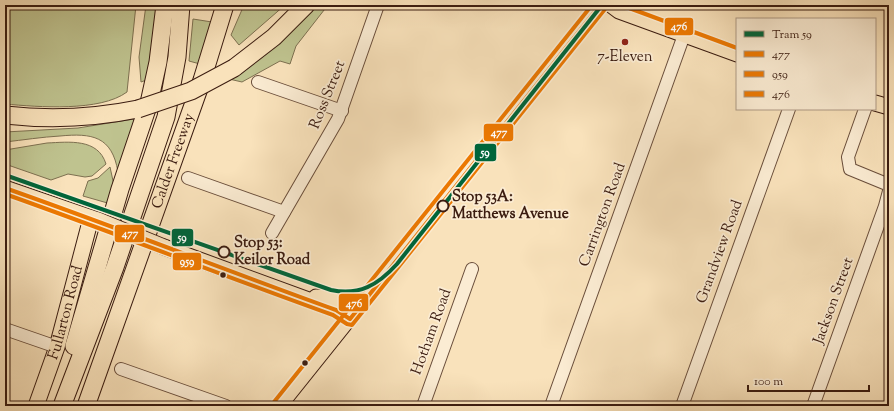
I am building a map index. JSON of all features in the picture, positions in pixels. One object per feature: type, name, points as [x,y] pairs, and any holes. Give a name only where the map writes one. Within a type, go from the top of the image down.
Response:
[{"type":"highway","points":[[63,403],[67,370],[126,166],[149,103],[159,57],[165,5]]},
{"type":"highway","name":"Calder Freeway","points":[[63,403],[115,267],[166,117],[177,58],[181,5]]},
{"type":"highway","name":"Calder Freeway","points":[[86,406],[208,64],[225,5]]},
{"type":"highway","points":[[208,64],[234,5]]},
{"type":"highway","points":[[5,123],[49,118],[92,116],[138,109],[191,90],[234,68],[274,37],[306,5]]},
{"type":"highway","points":[[5,115],[49,118]]},
{"type":"main road","points":[[279,406],[600,5]]},
{"type":"main road","points":[[611,5],[619,11],[736,54]]},
{"type":"main road","points":[[876,103],[889,108]]},
{"type":"main road","points":[[5,188],[92,226],[130,234],[336,310],[350,319]]},
{"type":"main road","name":"Fullarton Road","points":[[36,406],[57,347],[92,226]]},
{"type":"main road","points":[[295,295],[348,299],[368,296]]},
{"type":"street","name":"Ross Street","points":[[272,233],[336,124],[342,111],[378,5]]},
{"type":"street","name":"Carrington Road","points":[[551,406],[684,35]]},
{"type":"street","points":[[258,82],[342,111]]},
{"type":"street","name":"Grandview Road","points":[[682,406],[789,110]]},
{"type":"street","points":[[865,110],[848,157],[848,163],[850,169],[889,185]]},
{"type":"street","points":[[188,178],[284,212]]},
{"type":"street","name":"Jackson Street","points":[[813,406],[887,203],[889,191]]},
{"type":"street","name":"Hotham Road","points":[[422,406],[472,269]]},
{"type":"street","points":[[5,329],[57,347]]},
{"type":"street","points":[[121,369],[226,406]]},
{"type":"green space","points":[[5,5],[136,5],[127,92],[101,103],[68,107],[5,104]]},
{"type":"green space","points":[[146,5],[163,5],[152,78],[141,82],[139,57]]},
{"type":"green space","points":[[244,5],[285,5],[239,45],[231,35]]},
{"type":"green space","points":[[315,5],[328,5],[296,46],[290,64],[280,61],[242,82],[229,79],[301,20]]},
{"type":"green space","points":[[193,19],[212,22],[200,64],[189,61]]},
{"type":"green space","points":[[134,119],[134,124],[118,172],[111,151],[99,139],[82,135],[71,135],[5,142],[5,132],[78,128]]},
{"type":"green space","points":[[47,143],[82,143],[96,150],[102,156],[106,164],[92,176],[85,177],[68,174],[51,180],[5,164],[5,150]]},
{"type":"green space","points":[[110,167],[115,190],[111,204],[83,196],[88,181],[98,178]]},
{"type":"tram line","name":"59","points":[[5,175],[331,290],[359,290],[383,278],[397,264],[602,5]]},
{"type":"transit line","name":"476","points":[[274,402],[592,5]]},
{"type":"transit line","name":"477","points":[[5,188],[336,310],[350,319],[600,5]]},
{"type":"transit line","name":"476","points":[[621,5],[736,48]]},
{"type":"transit line","name":"959","points":[[5,194],[333,315],[347,324],[352,325],[605,9]]},
{"type":"place","name":"7-Eleven","points":[[625,42]]},
{"type":"place","name":"Stop 53A: Matthews Avenue","points":[[443,206]]},
{"type":"place","name":"Stop 53: Keilor Road","points":[[224,252]]}]
